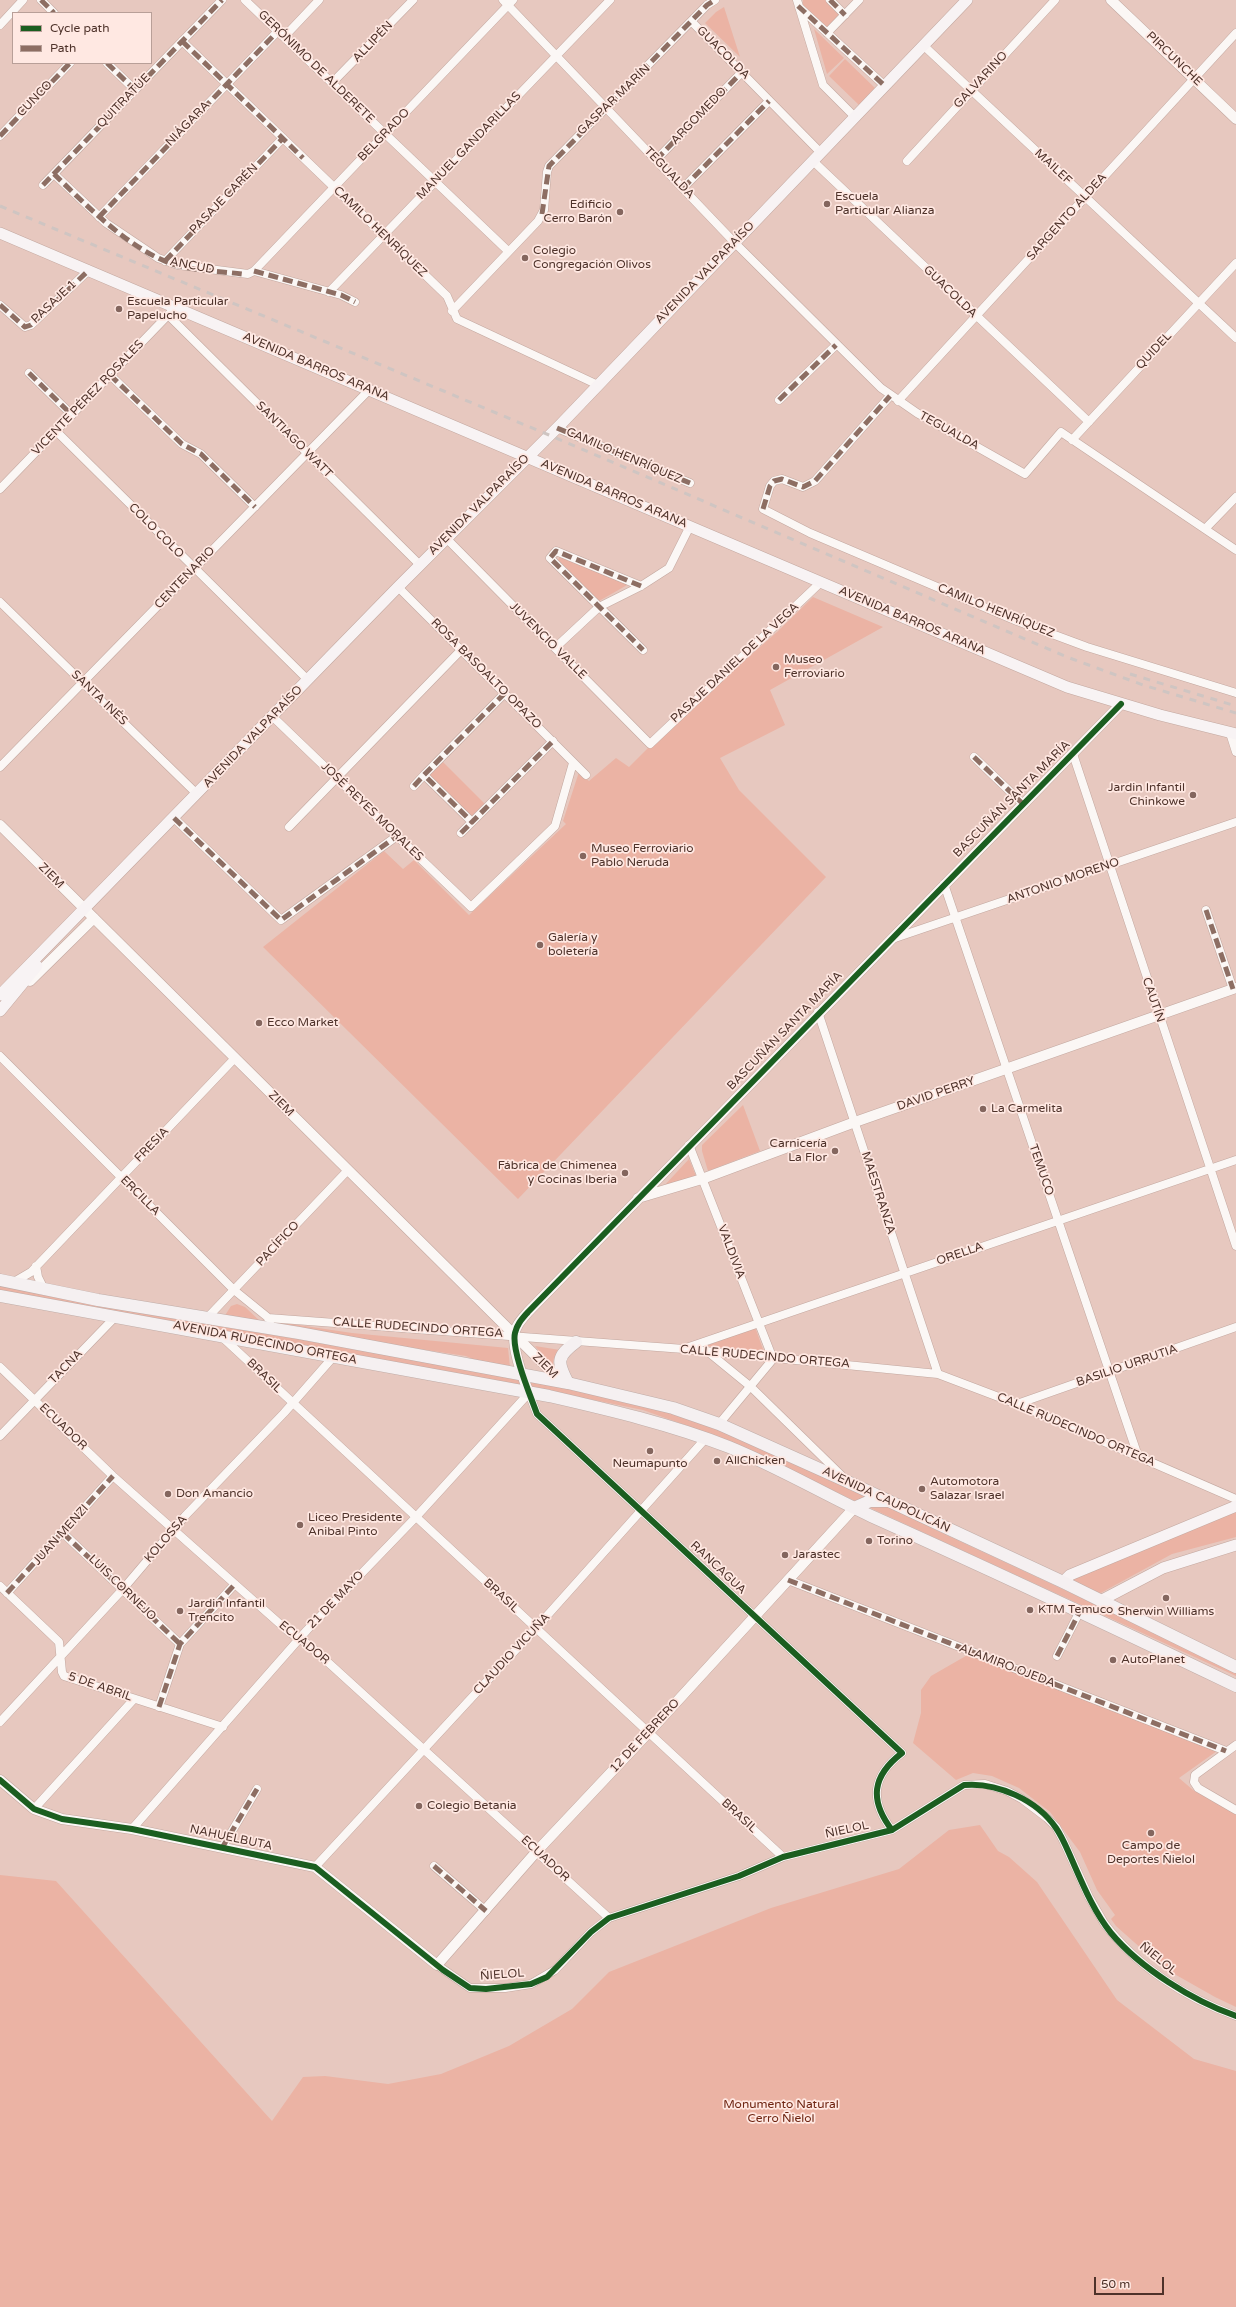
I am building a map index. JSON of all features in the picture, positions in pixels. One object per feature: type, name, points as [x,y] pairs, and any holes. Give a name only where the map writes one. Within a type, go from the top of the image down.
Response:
[{"type":"main road","name":"AVENIDA VALPARAÍSO","points":[[0,995],[273,717],[446,538],[598,386],[967,0]]},
{"type":"main road","name":"AVENIDA BARROS ARANA","points":[[0,233],[89,270],[172,311],[369,390],[1067,687],[1121,704],[1233,734]]},
{"type":"main road","name":"AVENIDA VALPARAÍSO","points":[[0,1011],[11,1000],[55,940]]},
{"type":"main road","name":"AVENIDA RUDECINDO ORTEGA","points":[[0,1280],[98,1300],[207,1318],[521,1375]]},
{"type":"main road","name":"AVENIDA RUDECINDO ORTEGA","points":[[0,1296],[220,1335],[529,1393]]},
{"type":"main road","points":[[565,1383],[560,1361],[562,1353],[576,1342]]},
{"type":"main road","name":"AVENIDA CAUPOLICÁN","points":[[521,1375],[565,1383],[673,1408],[719,1424],[846,1481],[1063,1582],[1236,1667]]},
{"type":"main road","name":"AVENIDA CAUPOLICÁN","points":[[529,1393],[589,1404],[679,1428],[732,1448],[854,1508],[1075,1609],[1236,1686]]},
{"type":"main road","points":[[679,1428],[707,1428],[719,1424]]},
{"type":"main road","points":[[854,1508],[864,1503],[877,1500],[898,1506]]},
{"type":"main road","points":[[1063,1582],[1070,1575],[1236,1506]]},
{"type":"main road","points":[[931,1543],[940,1526]]},
{"type":"main road","points":[[1075,1609],[1100,1601],[1163,1568],[1236,1545]]},
{"type":"street","points":[[0,24],[23,0]]},
{"type":"street","points":[[41,0],[53,12]]},
{"type":"street","name":"QUITRATÚE","points":[[43,185],[222,0]]},
{"type":"street","name":"GERÓNIMO DE ALDERETE","points":[[245,0],[508,251]]},
{"type":"street","points":[[284,37],[319,0]]},
{"type":"street","name":"ALLIPÉN","points":[[332,83],[413,0]]},
{"type":"street","name":"MANUEL GANDARILLAS","points":[[329,292],[610,0]]},
{"type":"street","name":"GASPAR MARÍN","points":[[508,251],[542,214],[549,166],[707,6],[715,0]]},
{"type":"street","points":[[830,0],[845,15]]},
{"type":"street","points":[[827,33],[859,0]]},
{"type":"street","name":"GALVARINO","points":[[907,161],[1055,0]]},
{"type":"street","name":"PIRCUNCHE","points":[[1111,0],[1236,119]]},
{"type":"street","name":"TEGUALDA","points":[[508,2],[557,56],[734,242],[836,345],[890,396],[1025,474],[1061,432],[1072,440]]},
{"type":"street","name":"BELGRADO","points":[[254,271],[508,2]]},
{"type":"street","points":[[797,3],[827,33],[885,86]]},
{"type":"street","points":[[797,3],[823,85],[855,117]]},
{"type":"street","name":"GUACOLDA","points":[[692,22],[769,101],[817,157],[976,316],[1088,422]]},
{"type":"street","name":"NIÁGARA","points":[[99,217],[278,31]]},
{"type":"street","name":"SARGENTO ALDEA","points":[[898,401],[1236,33]]},
{"type":"street","name":"CAMILO HENRÍQUEZ","points":[[182,41],[447,296],[457,320],[598,386]]},
{"type":"street","name":"MAILEF","points":[[923,45],[1236,338]]},
{"type":"street","name":"CUNCO","points":[[0,136],[69,64]]},
{"type":"street","points":[[108,64],[135,90]]},
{"type":"street","name":"ARGOMEDO","points":[[656,160],[742,72]]},
{"type":"street","points":[[683,188],[769,101]]},
{"type":"street","name":"PASAJE CARÉN","points":[[165,261],[283,138]]},
{"type":"street","name":"ANCUD","points":[[54,174],[99,217],[152,255],[165,261],[178,266],[242,274],[254,271],[329,292],[355,302]]},
{"type":"street","points":[[452,311],[508,251]]},
{"type":"street","name":"QUIDEL","points":[[1072,440],[1236,263]]},
{"type":"street","name":"PASAJE 1","points":[[0,305],[25,327],[31,325],[89,270]]},
{"type":"street","name":"VICENTE PÉREZ ROSALES","points":[[0,489],[172,311]]},
{"type":"street","name":"SANTIAGO WATT","points":[[172,311],[307,453],[420,565]]},
{"type":"street","points":[[779,400],[836,345]]},
{"type":"street","points":[[29,373],[72,415]]},
{"type":"street","points":[[110,375],[182,444],[201,454],[255,506]]},
{"type":"street","name":"CENTENARIO","points":[[0,766],[369,390]]},
{"type":"street","name":"CAMILO HENRÍQUEZ","points":[[890,396],[815,481],[803,486],[782,480],[774,481],[770,486],[763,509],[810,533],[1017,621],[1087,647],[1236,693]]},
{"type":"street","name":"CAMILO HENRÍQUEZ","points":[[557,428],[690,483]]},
{"type":"street","name":"COLO COLO","points":[[56,431],[308,680]]},
{"type":"street","points":[[1072,440],[1236,550]]},
{"type":"street","points":[[1205,529],[1236,497]]},
{"type":"street","points":[[555,648],[600,607],[641,586],[669,568],[690,526]]},
{"type":"street","name":"JUVENCIO VALLE","points":[[446,538],[650,744]]},
{"type":"street","points":[[641,586],[556,551],[550,558],[643,650]]},
{"type":"street","name":"PASAJE DANIEL DE LA VEGA","points":[[650,744],[821,582]]},
{"type":"street","name":"ROSA BASOALTO OPAZO","points":[[398,587],[586,775]]},
{"type":"street","name":"SANTA INÉS","points":[[0,602],[197,794]]},
{"type":"street","points":[[289,827],[462,650]]},
{"type":"street","points":[[414,786],[505,693]]},
{"type":"street","name":"BASCUÑÁN SANTA MARÍA","points":[[514,1335],[518,1324],[528,1312],[636,1198],[1121,704]]},
{"type":"street","name":"JOSÉ REYES MORALES","points":[[273,717],[471,907],[555,826],[573,763]]},
{"type":"street","points":[[1233,734],[1236,752]]},
{"type":"street","points":[[461,833],[553,741]]},
{"type":"street","name":"CAUTÍN","points":[[1073,754],[1108,866],[1236,1246]]},
{"type":"street","name":"BASCUÑÁN SANTA MARÍA","points":[[974,757],[1023,804]]},
{"type":"street","points":[[424,775],[472,822]]},
{"type":"street","points":[[174,818],[282,920],[397,836]]},
{"type":"street","name":"ANTONIO MORENO","points":[[889,940],[1236,822]]},
{"type":"street","name":"ZIEM","points":[[0,825],[514,1335],[565,1383]]},
{"type":"street","name":"TEMUCO","points":[[944,884],[1138,1456]]},
{"type":"street","points":[[1206,910],[1234,988]]},
{"type":"street","name":"AVENIDA VALPARAÍSO","points":[[11,1000],[94,918]]},
{"type":"street","name":"DAVID PERRY","points":[[636,1198],[702,1179],[855,1122],[1234,988]]},
{"type":"street","name":"MAESTRANZA","points":[[818,1012],[938,1374]]},
{"type":"street","name":"ERCILLA","points":[[0,1056],[234,1290],[284,1332]]},
{"type":"street","name":"FRESIA","points":[[14,1282],[25,1277],[36,1266],[235,1058]]},
{"type":"street","name":"VALDIVIA","points":[[689,1145],[773,1359]]},
{"type":"street","name":"ORELLA","points":[[684,1348],[1236,1160]]},
{"type":"street","name":"PACÍFICO","points":[[207,1318],[348,1170]]},
{"type":"street","points":[[36,1266],[38,1277],[44,1289]]},
{"type":"street","name":"TACNA","points":[[0,1436],[116,1316]]},
{"type":"street","name":"CALLE RUDECINDO ORTEGA","points":[[268,1318],[514,1335],[576,1342],[684,1348],[773,1359],[903,1369],[938,1374],[1017,1404],[1236,1499]]},
{"type":"street","name":"BASILIO URRUTIA","points":[[1017,1404],[1236,1327]]},
{"type":"street","name":"BRASIL","points":[[220,1335],[783,1857]]},
{"type":"street","points":[[514,1335],[521,1375],[529,1393]]},
{"type":"street","points":[[707,1351],[751,1387],[846,1481]]},
{"type":"street","name":"KOLOSSA","points":[[0,1722],[123,1589],[174,1529],[293,1404],[334,1356]]},
{"type":"street","points":[[719,1424],[773,1359]]},
{"type":"street","name":"ECUADOR","points":[[0,1367],[114,1476],[289,1632],[309,1645],[424,1748],[609,1918]]},
{"type":"street","name":"RANCAGUA","points":[[529,1393],[537,1414],[902,1753],[889,1763],[877,1786],[878,1808],[892,1830]]},
{"type":"street","name":"21 DE MAYO","points":[[132,1829],[299,1639],[416,1517],[529,1393]]},
{"type":"street","name":"CLAUDIO VICUÑA","points":[[315,1867],[536,1628],[706,1438]]},
{"type":"street","name":"JUAN MENZI","points":[[7,1593],[114,1476]]},
{"type":"street","name":"12 DE FEBRERO","points":[[437,1965],[486,1911],[537,1851],[649,1732],[854,1508]]},
{"type":"street","name":"LUIS CORNEJO","points":[[63,1533],[180,1644]]},
{"type":"street","name":"ALAMIRO OJEDA","points":[[788,1580],[1226,1751]]},
{"type":"street","points":[[159,1707],[180,1644],[235,1584]]},
{"type":"street","name":"5 DE ABRIL","points":[[0,1586],[58,1642],[62,1656],[62,1672],[64,1676],[222,1727]]},
{"type":"street","points":[[1058,1656],[1075,1609]]},
{"type":"street","points":[[34,1809],[134,1699]]},
{"type":"street","points":[[1236,1745],[1195,1775],[1196,1785],[1236,1810]]},
{"type":"street","name":"NAHUELBUTA","points":[[0,1780],[34,1809],[62,1819],[132,1829],[315,1867],[437,1965]]},
{"type":"street","name":"ÑIELOL","points":[[437,1965],[470,1988],[486,1989],[531,1984],[556,1970],[591,1932],[609,1918],[739,1876],[783,1857],[892,1830],[964,1785],[978,1784],[994,1786],[1022,1799],[1056,1827],[1089,1897],[1112,1934],[1169,1983],[1202,2002],[1236,2016]]},
{"type":"street","points":[[222,1848],[257,1789]]},
{"type":"street","points":[[434,1866],[486,1911]]},
{"type":"green space","points":[[803,0],[825,0],[844,18],[830,32],[803,5]]},
{"type":"green space","points":[[724,7],[740,57],[705,23],[716,12]]},
{"type":"green space","points":[[814,29],[844,58],[827,74]]},
{"type":"green space","points":[[845,59],[875,88],[859,105],[829,76]]},
{"type":"green space","points":[[560,556],[629,584],[599,601],[558,560]]},
{"type":"green space","points":[[813,597],[883,627],[770,690],[785,725],[720,758],[739,790],[826,877],[518,1199],[263,947],[384,851],[403,869],[414,860],[469,915],[566,824],[563,821],[579,772],[589,781],[616,758],[629,767],[674,722],[777,632]]},
{"type":"green space","points":[[443,762],[485,804],[472,817],[429,775]]},
{"type":"green space","points":[[743,1105],[760,1151],[708,1171],[702,1151],[702,1145]]},
{"type":"green space","points":[[689,1159],[696,1176],[662,1188]]},
{"type":"green space","points":[[0,1285],[562,1387],[672,1412],[721,1431],[846,1485],[938,1531],[1236,1670],[1236,1676],[855,1501],[730,1441],[643,1410],[530,1387],[0,1291]]},
{"type":"green space","points":[[237,1304],[245,1307],[263,1324],[224,1317],[231,1306]]},
{"type":"green space","points":[[278,1322],[352,1333],[508,1348],[510,1367],[477,1361],[466,1356],[285,1329]]},
{"type":"green space","points":[[755,1327],[764,1352],[706,1346]]},
{"type":"green space","points":[[535,1346],[560,1350],[554,1358],[552,1367]]},
{"type":"green space","points":[[1236,1511],[1236,1537],[1172,1554],[1097,1595],[1072,1585],[1074,1579]]},
{"type":"green space","name":"Campo de Deportes Ñielol","points":[[971,1653],[1217,1751],[1179,1778],[1193,1790],[1236,1814],[1236,2007],[1162,1967],[1116,1926],[1111,1919],[1115,1915],[1097,1890],[1080,1852],[1050,1812],[1019,1788],[992,1776],[973,1773],[956,1780],[913,1743],[921,1713],[921,1690],[931,1676]]},
{"type":"green space","name":"Monumento Natural Cerro Ñielol","points":[[980,1825],[998,1851],[1009,1857],[1037,1882],[1117,2000],[1194,2059],[1236,2071],[1236,2307],[0,2307],[0,1875],[56,1881],[272,2121],[303,2077],[325,2076],[388,2084],[441,2074],[509,2046],[572,2009],[609,1972],[771,1908],[899,1869],[949,1830]]},
{"type":"railway","points":[[0,206],[549,435],[1067,657],[1143,685],[1236,713]]},
{"type":"railway","points":[[1130,674],[1236,706]]},
{"type":"marked path","points":[[41,0],[53,12]]},
{"type":"marked path","points":[[43,185],[222,0]]},
{"type":"marked path","points":[[542,214],[549,166],[707,5],[715,0]]},
{"type":"marked path","points":[[830,0],[845,15]]},
{"type":"marked path","points":[[798,6],[885,86]]},
{"type":"marked path","points":[[99,217],[278,31]]},
{"type":"marked path","points":[[182,41],[303,158]]},
{"type":"marked path","points":[[0,136],[69,64]]},
{"type":"marked path","points":[[108,64],[135,90]]},
{"type":"marked path","points":[[656,160],[742,72]]},
{"type":"marked path","points":[[683,188],[769,101]]},
{"type":"marked path","points":[[165,261],[283,138]]},
{"type":"marked path","points":[[54,174],[109,225],[140,248],[156,257],[172,264],[189,268],[242,274]]},
{"type":"marked path","points":[[0,305],[25,327],[31,325],[89,270]]},
{"type":"marked path","points":[[254,271],[341,295],[355,302]]},
{"type":"marked path","points":[[779,400],[836,345]]},
{"type":"marked path","points":[[29,373],[72,415]]},
{"type":"marked path","points":[[110,375],[182,444],[201,454],[255,507]]},
{"type":"marked path","points":[[763,509],[770,486],[774,481],[782,479],[803,487],[815,481],[890,396]]},
{"type":"marked path","points":[[557,428],[690,483]]},
{"type":"marked path","points":[[641,586],[556,551],[550,558],[643,650]]},
{"type":"marked path","points":[[505,693],[424,775],[472,822],[553,741]]},
{"type":"marked path","points":[[974,757],[1023,804]]},
{"type":"marked path","points":[[414,786],[424,775]]},
{"type":"marked path","points":[[174,818],[281,920],[397,836]]},
{"type":"marked path","points":[[461,833],[472,822]]},
{"type":"marked path","points":[[1206,910],[1233,989]]},
{"type":"marked path","points":[[7,1593],[113,1476]]},
{"type":"marked path","points":[[63,1533],[180,1644]]},
{"type":"marked path","points":[[788,1580],[1226,1751]]},
{"type":"marked path","points":[[159,1707],[180,1644],[235,1584]]},
{"type":"marked path","points":[[1057,1656],[1080,1611]]},
{"type":"marked path","points":[[222,1848],[257,1789]]},
{"type":"marked path","points":[[434,1866],[486,1911]]},
{"type":"cycle path","points":[[892,1830],[880,1809],[877,1799],[877,1789],[885,1771],[902,1753],[537,1414],[519,1362],[516,1350],[515,1333],[518,1324],[528,1312],[1121,704]]},
{"type":"cycle path","points":[[0,1780],[34,1809],[62,1819],[132,1829],[315,1867],[443,1970],[470,1988],[486,1989],[531,1984],[547,1977],[591,1932],[609,1918],[739,1876],[783,1857],[892,1830],[964,1785],[990,1787],[1003,1790],[1027,1801],[1048,1818],[1063,1840],[1099,1916],[1111,1933],[1123,1946],[1137,1959],[1168,1982],[1202,2002],[1236,2016]]},
{"type":"place","name":"Escuela Particular Alianza","points":[[827,204]]},
{"type":"place","name":"Edificio Cerro Barón","points":[[620,212]]},
{"type":"place","name":"Colegio Congregación Olivos","points":[[525,258]]},
{"type":"place","name":"Escuela Particular Papelucho","points":[[119,309]]},
{"type":"place","name":"Museo Ferroviario","points":[[776,667]]},
{"type":"place","name":"Jardin Infantil Chinkowe","points":[[1193,795]]},
{"type":"place","name":"Museo Ferroviario Pablo Neruda","points":[[583,856]]},
{"type":"place","name":"Galería y boletería","points":[[540,945]]},
{"type":"place","name":"Ecco Market","points":[[259,1023]]},
{"type":"place","name":"La Carmelita","points":[[983,1109]]},
{"type":"place","name":"Carnicería La Flor","points":[[835,1151]]},
{"type":"place","name":"Fábrica de Chimenea y Cocinas Iberia","points":[[625,1173]]},
{"type":"place","name":"Neumapunto","points":[[650,1451]]},
{"type":"place","name":"AllChicken","points":[[717,1461]]},
{"type":"place","name":"Automotora Salazar Israel","points":[[922,1489]]},
{"type":"place","name":"Don Amancio","points":[[168,1494]]},
{"type":"place","name":"Liceo Presidente Anibal Pinto","points":[[300,1525]]},
{"type":"place","name":"Torino","points":[[869,1541]]},
{"type":"place","name":"Jarastec","points":[[785,1555]]},
{"type":"place","name":"Sherwin Williams","points":[[1166,1598]]},
{"type":"place","name":"KTM Temuco","points":[[1030,1610]]},
{"type":"place","name":"Jardin Infantil Trencito","points":[[180,1611]]},
{"type":"place","name":"AutoPlanet","points":[[1113,1660]]},
{"type":"place","name":"Colegio Betania","points":[[419,1806]]},
{"type":"place","name":"Campo de Deportes Ñielol","points":[[1151,1833]]}]
